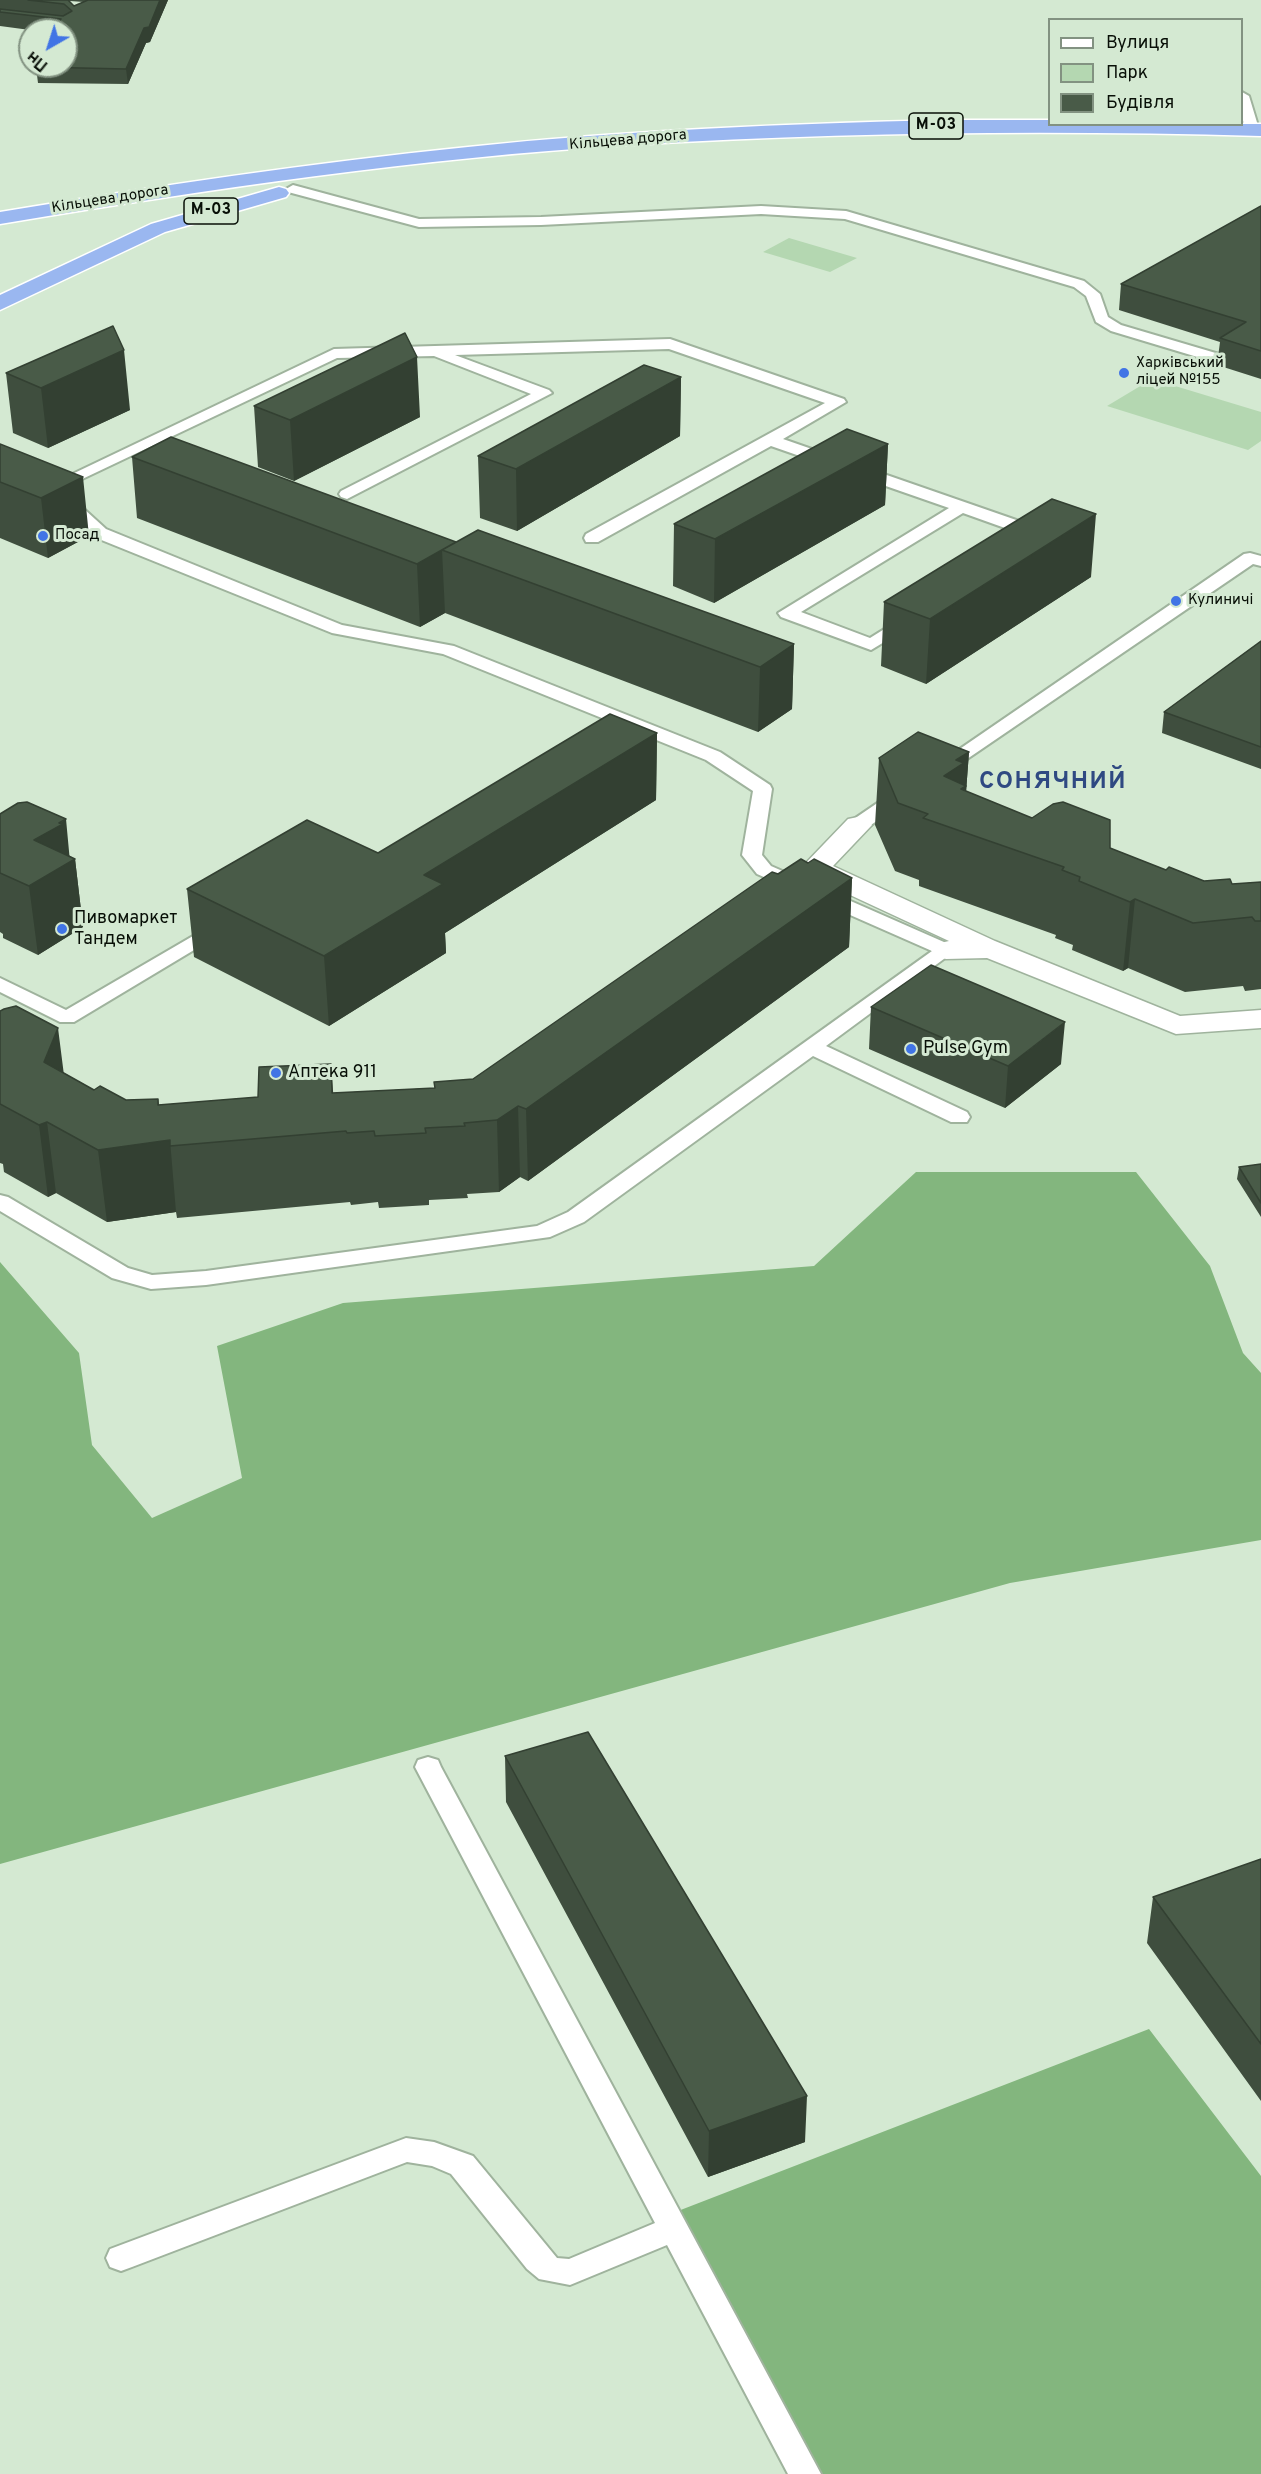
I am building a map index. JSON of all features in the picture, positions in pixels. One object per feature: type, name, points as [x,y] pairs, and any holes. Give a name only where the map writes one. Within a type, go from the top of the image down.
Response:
[{"type":"highway","name":"Кільцева дорога","points":[[0,218],[296,171],[435,156],[744,132],[969,124],[1048,125]]},
{"type":"highway","name":"Кільцева дорога","points":[[1119,126],[1257,130]]},
{"type":"highway","name":"М-03","points":[[0,303],[158,228],[293,189],[435,156]]},
{"type":"street","points":[[858,825],[815,867],[991,949],[1176,1026],[1261,1019]]},
{"type":"street","points":[[946,950],[991,949]]},
{"type":"lane","points":[[1243,98],[1257,130]]},
{"type":"lane","points":[[293,189],[419,223],[761,210],[846,215],[1079,284],[1093,294],[1101,319],[1116,328],[1214,357]]},
{"type":"lane","points":[[592,538],[838,402],[670,344],[334,354],[46,483],[100,533],[338,628],[447,650],[713,756],[763,789],[752,855],[764,870],[946,950]]},
{"type":"lane","points":[[347,494],[544,393],[430,351]]},
{"type":"lane","points":[[770,440],[1046,537],[1027,549]]},
{"type":"lane","points":[[920,615],[871,645],[788,613],[962,507]]},
{"type":"lane","points":[[858,825],[1250,558],[1261,561]]},
{"type":"lane","points":[[625,742],[646,729]]},
{"type":"lane","points":[[0,984],[68,1018],[230,920]]},
{"type":"lane","points":[[0,1202],[120,1273],[152,1282],[206,1278],[542,1232],[576,1217],[946,950]]},
{"type":"lane","points":[[811,1047],[959,1117]]},
{"type":"lane","points":[[428,1767],[805,2474]]},
{"type":"lane","points":[[121,2258],[406,2150],[434,2154],[462,2165],[538,2260],[550,2270],[570,2272],[674,2229]]},
{"type":"green space","points":[[789,238],[857,258],[830,272],[763,252]]},
{"type":"green space","points":[[1152,379],[1261,412],[1261,441],[1248,450],[1107,406]]},
{"type":"green space","points":[[916,1172],[1136,1172],[1210,1266],[1243,1353],[1261,1373],[1261,1540],[1010,1583],[0,1864],[0,1262],[79,1353],[92,1445],[152,1518],[242,1478],[217,1346],[343,1303],[814,1266]]},
{"type":"green space","points":[[1149,2029],[1261,2176],[1261,2474],[812,2474],[678,2211]]},
{"type":"building","points":[[28,0],[68,0],[74,6],[88,0],[160,0],[149,27],[144,28],[126,69],[78,68],[78,18],[52,18],[0,12],[0,9],[63,16],[72,11],[64,4]]},
{"type":"building","points":[[1261,206],[1261,351],[1220,338],[1246,322],[1121,284]]},
{"type":"building","points":[[113,326],[124,350],[41,388],[6,373]]},
{"type":"building","points":[[405,333],[417,357],[290,420],[254,406]]},
{"type":"building","points":[[644,365],[681,377],[516,469],[478,456]]},
{"type":"building","points":[[847,429],[888,444],[715,539],[674,524]]},
{"type":"building","points":[[171,437],[456,542],[417,564],[132,457]]},
{"type":"building","points":[[0,444],[83,477],[41,498],[0,482]]},
{"type":"building","points":[[1052,499],[1096,514],[930,619],[884,602]]},
{"type":"building","points":[[478,530],[794,644],[760,667],[442,550]]},
{"type":"building","points":[[1261,641],[1261,747],[1164,712]]},
{"type":"building","points":[[610,714],[657,733],[424,875],[443,884],[324,956],[187,889],[307,820],[378,853]]},
{"type":"building","points":[[918,732],[969,752],[956,760],[964,763],[944,776],[966,786],[961,789],[1032,818],[1053,804],[1063,802],[1110,820],[1110,848],[1166,870],[1169,867],[1204,881],[1230,879],[1232,884],[1261,882],[1261,921],[1255,921],[1252,917],[1193,923],[1135,899],[1130,902],[1079,881],[1080,877],[1062,870],[1064,867],[923,818],[928,814],[898,803],[879,758]]},
{"type":"building","points":[[27,802],[66,819],[59,823],[63,824],[34,840],[75,859],[29,886],[0,873],[0,814],[18,803]]},
{"type":"building","points":[[801,859],[808,863],[814,859],[852,878],[526,1109],[518,1106],[497,1120],[464,1123],[465,1126],[425,1128],[426,1133],[375,1136],[374,1131],[347,1133],[346,1131],[170,1146],[170,1140],[98,1150],[47,1122],[39,1125],[0,1104],[0,1011],[16,1006],[58,1028],[44,1062],[94,1090],[100,1086],[126,1100],[158,1099],[158,1105],[258,1097],[259,1067],[331,1064],[332,1093],[435,1088],[434,1082],[473,1079],[772,872],[778,874]]},
{"type":"building","points":[[931,965],[1065,1022],[1008,1066],[871,1007]]},
{"type":"building","points":[[1261,1164],[1261,1203],[1239,1167]]},
{"type":"building","points":[[588,1732],[807,2096],[709,2131],[505,1756]]},
{"type":"building","points":[[1261,1859],[1261,2044],[1153,1897]]},
{"type":"place","name":"Харківський ліцей №155","points":[[1124,373]]},
{"type":"place","name":"Посад","points":[[43,536]]},
{"type":"place","name":"Кулиничі","points":[[1176,601]]},
{"type":"place","name":"Пивомаркет Тандем","points":[[62,929]]},
{"type":"place","name":"Pulse Gym","points":[[911,1049]]},
{"type":"place","name":"Аптека 911","points":[[276,1073]]},
{"type":"district","name":"СОНЯЧНИЙ","points":[[1053,783]]}]
